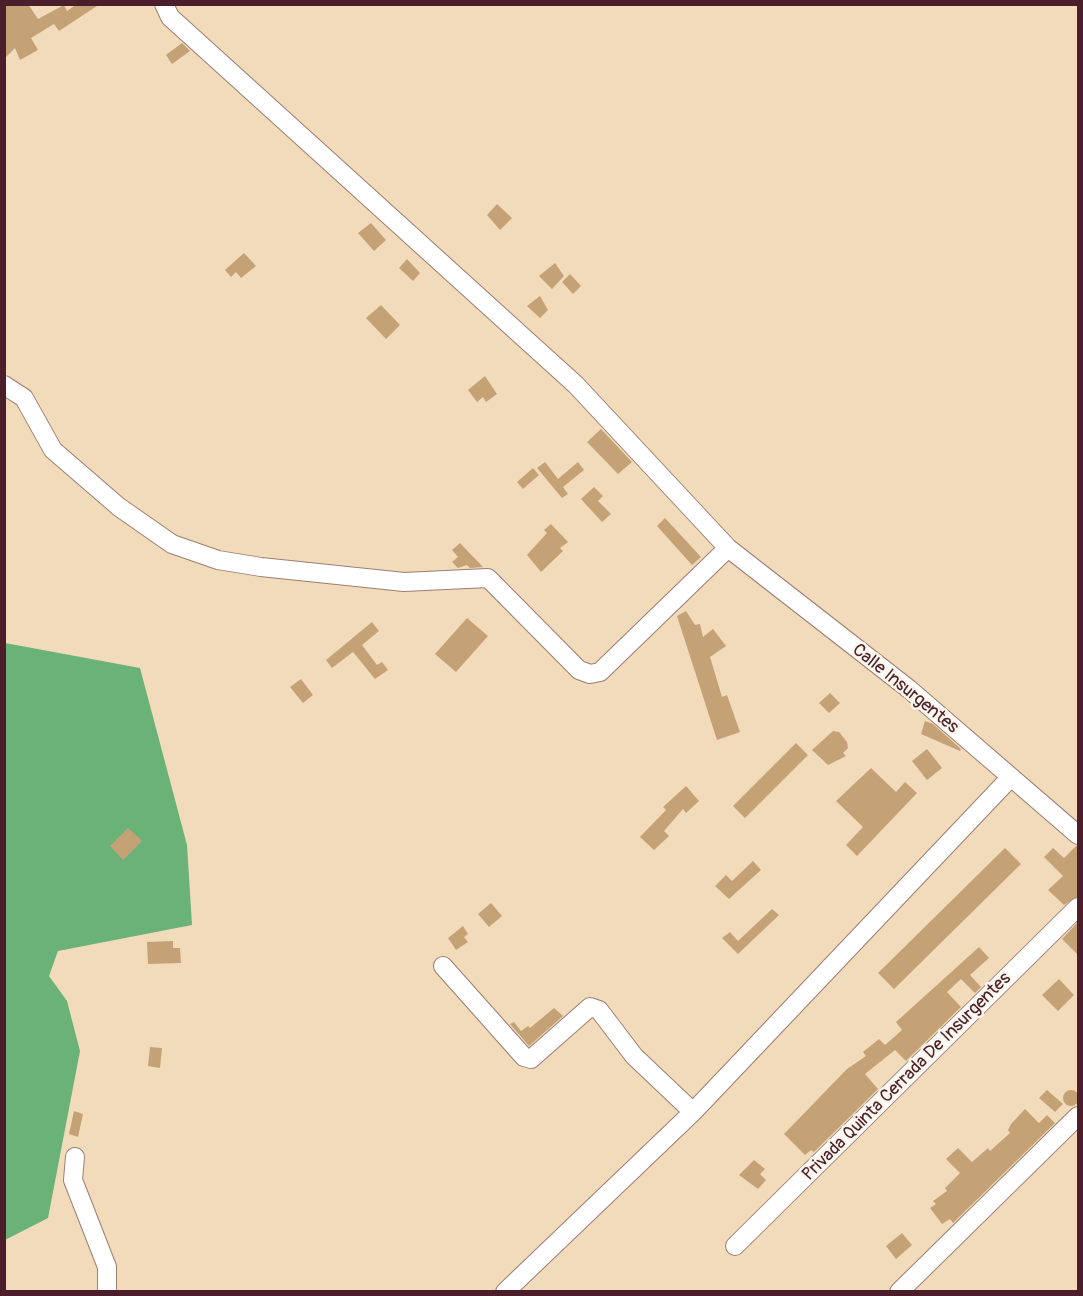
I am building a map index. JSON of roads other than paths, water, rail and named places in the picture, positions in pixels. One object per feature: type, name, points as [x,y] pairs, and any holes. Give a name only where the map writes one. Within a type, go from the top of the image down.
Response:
[{"type":"street","name":"Calle Insurgentes","points":[[164,4],[170,17],[576,385],[728,548],[909,689],[1078,835]]},
{"type":"street","points":[[4,385],[24,398],[49,443],[59,456],[119,507],[172,544],[218,560],[261,567],[404,582],[488,578],[579,670],[590,674],[600,672],[728,548]]},
{"type":"street","points":[[505,1292],[693,1112],[1011,777]]},
{"type":"street","name":"Privada Quinta Cerrada De Insurgentes","points":[[735,1246],[1078,908]]},
{"type":"street","points":[[443,966],[524,1057],[531,1059],[590,1007],[599,1010],[634,1056],[693,1112]]},
{"type":"street","points":[[899,1292],[1078,1116]]},
{"type":"street","points":[[75,1157],[73,1180],[107,1267],[107,1292]]}]
